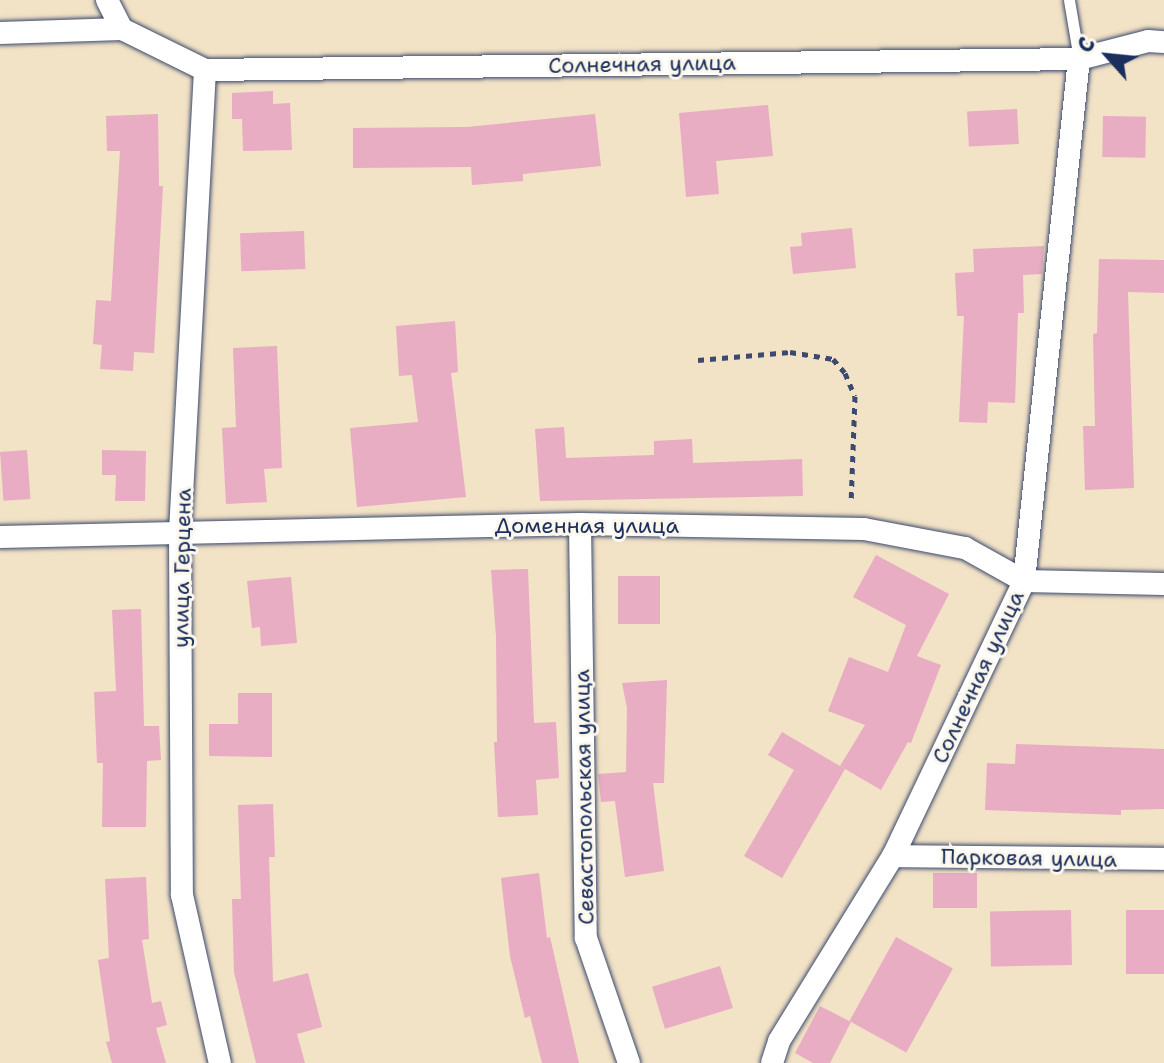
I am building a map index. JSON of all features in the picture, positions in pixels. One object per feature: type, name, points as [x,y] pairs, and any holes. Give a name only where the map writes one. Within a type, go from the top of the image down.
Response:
[{"type":"street","points":[[107,0],[122,29]]},
{"type":"street","points":[[0,33],[122,29],[205,70]]},
{"type":"street","name":"Солнечная улица","points":[[205,70],[1079,59],[1148,41],[1164,42]]},
{"type":"street","name":"Солнечная улица","points":[[772,1063],[779,1041],[893,856],[1024,581],[1079,59]]},
{"type":"street","name":"улица Герцена","points":[[205,70],[180,533],[182,895],[220,1063]]},
{"type":"street","name":"Доменная улица","points":[[0,537],[580,524],[850,529],[965,548],[1024,581],[1164,584]]},
{"type":"street","name":"Севастопольская улица","points":[[580,524],[586,938],[629,1063]]},
{"type":"street","name":"Парковая улица","points":[[893,856],[1164,859]]},
{"type":"lane","points":[[1069,0],[1079,59]]},
{"type":"path","points":[[698,360],[790,352],[833,359],[845,373],[855,396],[850,529]]},
{"type":"building","points":[[273,91],[273,104],[290,103],[292,150],[243,151],[242,119],[232,119],[232,93]]},
{"type":"building","points":[[768,105],[773,156],[716,161],[719,194],[686,197],[679,113]]},
{"type":"building","points":[[1017,109],[1019,144],[969,147],[967,112]]},
{"type":"building","points":[[158,114],[159,186],[163,186],[154,353],[134,352],[133,371],[100,369],[102,345],[93,344],[96,300],[111,301],[120,151],[107,151],[106,116]]},
{"type":"building","points":[[595,114],[601,166],[523,174],[523,181],[472,185],[471,167],[353,168],[353,128],[467,127]]},
{"type":"building","points":[[1103,116],[1146,117],[1145,158],[1102,157]]},
{"type":"building","points":[[852,228],[856,268],[793,274],[790,247],[802,246],[801,233]]},
{"type":"building","points":[[304,231],[305,269],[241,271],[240,233]]},
{"type":"building","points":[[1044,246],[1042,274],[1023,275],[1024,313],[1018,313],[1015,403],[988,402],[987,423],[959,422],[964,316],[957,316],[955,273],[974,272],[973,249]]},
{"type":"building","points":[[1099,259],[1164,260],[1164,293],[1128,292],[1134,488],[1085,490],[1083,426],[1095,426],[1093,334],[1097,333]]},
{"type":"building","points":[[455,321],[458,372],[451,373],[466,497],[357,507],[350,428],[418,422],[412,375],[399,376],[396,326]]},
{"type":"building","points":[[277,346],[282,468],[264,469],[267,502],[226,504],[222,428],[236,427],[233,348]]},
{"type":"building","points":[[564,427],[566,458],[654,455],[654,441],[692,439],[693,463],[802,459],[803,496],[540,501],[535,429]]},
{"type":"building","points":[[27,450],[30,499],[3,501],[0,452]]},
{"type":"building","points":[[102,450],[146,451],[145,501],[115,501],[116,475],[102,475]]},
{"type":"building","points":[[876,555],[949,594],[917,656],[941,665],[911,743],[908,742],[881,790],[840,766],[865,725],[828,711],[849,657],[888,672],[906,625],[853,597]]},
{"type":"building","points":[[528,569],[534,723],[556,722],[559,778],[536,780],[538,815],[498,817],[494,742],[497,742],[496,636],[491,570]]},
{"type":"building","points":[[618,576],[660,576],[660,624],[618,624]]},
{"type":"building","points":[[291,577],[297,643],[261,646],[260,627],[252,628],[247,581]]},
{"type":"building","points":[[141,609],[144,726],[159,726],[161,760],[147,761],[146,827],[102,827],[103,763],[97,763],[94,692],[116,691],[112,610]]},
{"type":"building","points":[[667,680],[664,783],[653,783],[664,871],[625,877],[615,801],[601,802],[598,774],[626,772],[627,708],[622,683]]},
{"type":"building","points":[[238,693],[272,693],[272,757],[209,756],[209,724],[238,724]]},
{"type":"building","points":[[782,732],[845,769],[782,878],[744,856],[794,770],[768,755]]},
{"type":"building","points":[[1016,744],[1164,749],[1164,809],[1121,810],[1121,815],[985,810],[987,763],[1015,764]]},
{"type":"building","points":[[273,804],[275,857],[269,857],[273,982],[308,973],[322,1027],[297,1034],[305,1063],[256,1063],[234,972],[232,899],[241,899],[238,805]]},
{"type":"building","points":[[539,873],[547,938],[550,937],[579,1063],[542,1063],[530,1016],[525,1018],[510,956],[501,878]]},
{"type":"building","points":[[933,873],[977,873],[977,908],[933,908]]},
{"type":"building","points":[[146,877],[149,939],[142,940],[152,1003],[161,1001],[167,1025],[156,1028],[166,1063],[112,1063],[106,1042],[110,1041],[98,960],[109,958],[105,879]]},
{"type":"building","points":[[1071,910],[1072,965],[991,966],[990,911]]},
{"type":"building","points":[[1126,910],[1164,910],[1164,974],[1126,974]]},
{"type":"building","points":[[896,937],[953,969],[906,1052],[849,1021]]},
{"type":"building","points":[[720,966],[733,1008],[665,1029],[652,987]]},
{"type":"building","points":[[820,1006],[851,1022],[830,1063],[813,1063],[795,1053]]}]
